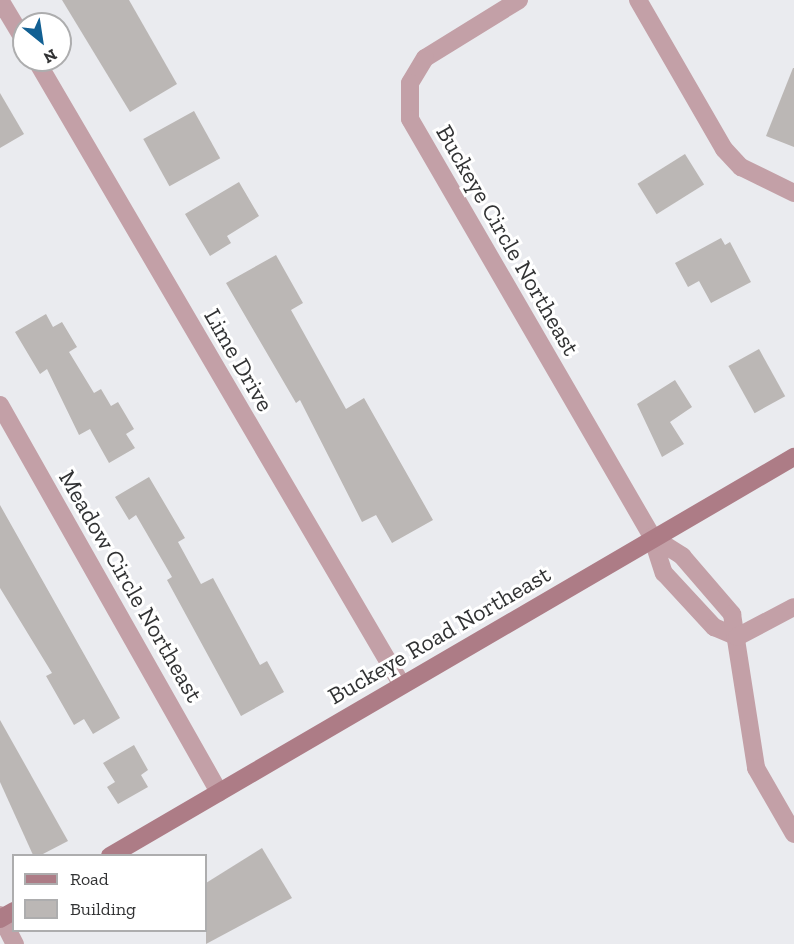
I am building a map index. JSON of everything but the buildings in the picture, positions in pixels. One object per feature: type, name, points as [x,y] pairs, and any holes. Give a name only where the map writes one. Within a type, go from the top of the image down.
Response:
[{"type":"street","points":[[0,0],[12,20]]},
{"type":"street","name":"Buckeye Circle Northeast","points":[[519,0],[425,58],[410,83],[410,119],[652,537],[664,573],[714,627],[737,637]]},
{"type":"street","points":[[638,0],[724,149],[741,167],[794,193]]},
{"type":"street","name":"Lime Drive","points":[[43,72],[402,685]]},
{"type":"street","name":"Meadow Circle Northeast","points":[[0,405],[219,792]]},
{"type":"street","name":"Buckeye Road Northeast","points":[[112,854],[652,537],[794,457]]},
{"type":"street","points":[[794,607],[737,637],[756,768],[794,834]]},
{"type":"street","points":[[4,916],[15,944]]}]
